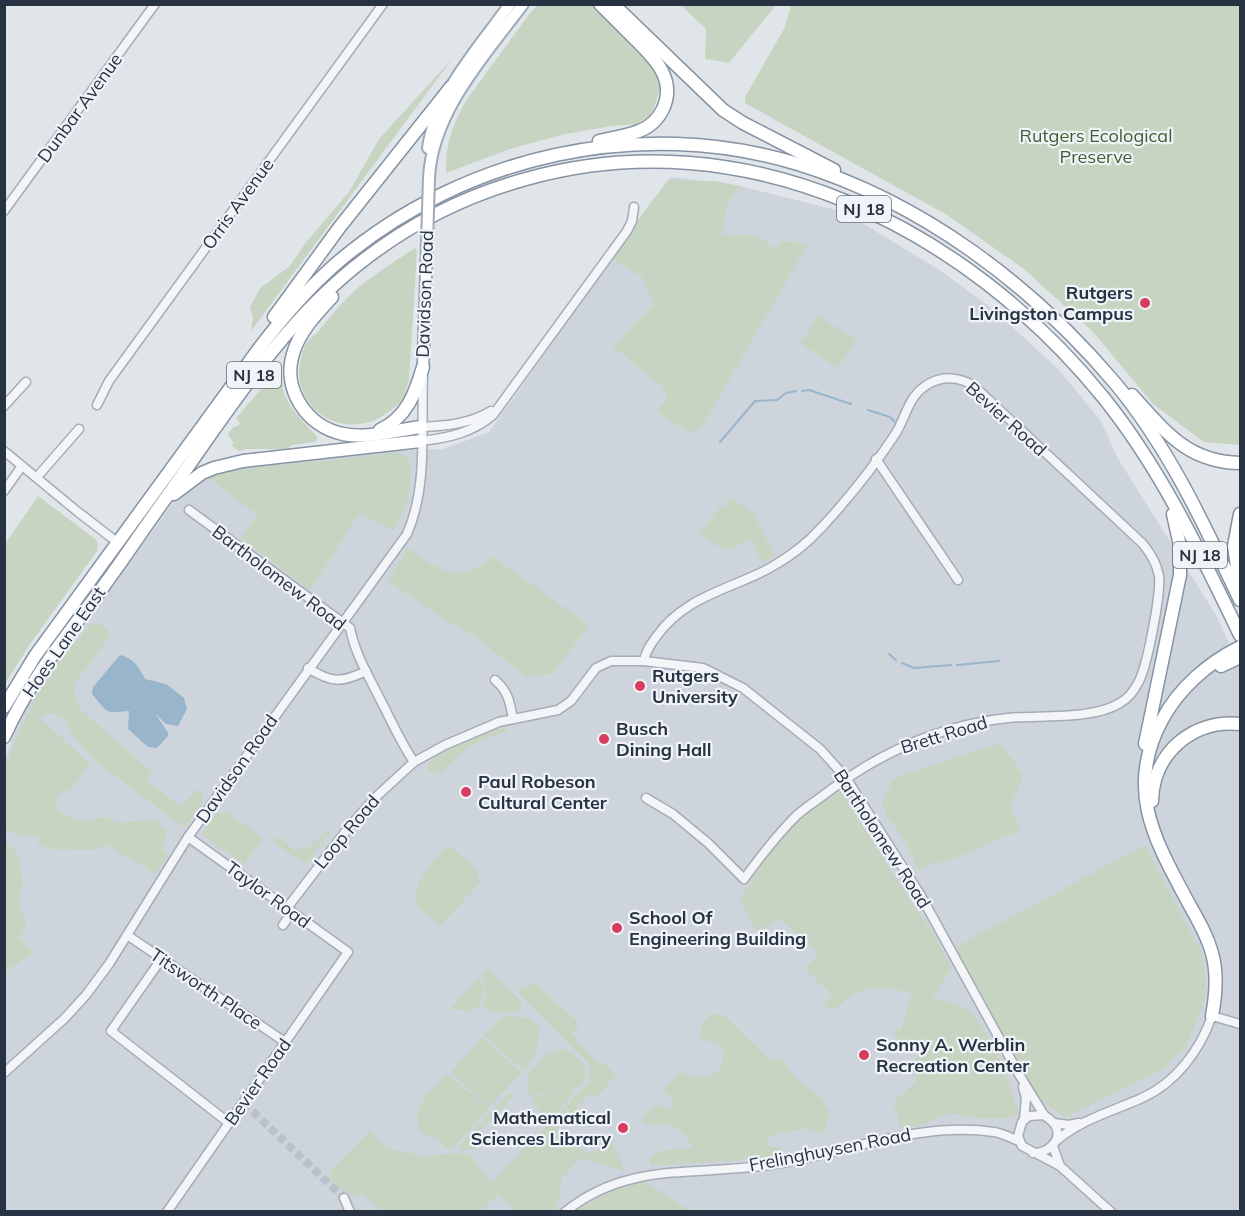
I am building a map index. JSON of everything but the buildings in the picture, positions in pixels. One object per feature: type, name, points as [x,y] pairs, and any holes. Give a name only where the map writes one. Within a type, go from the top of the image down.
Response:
[{"type":"highway","points":[[578,150],[587,144],[646,128],[659,115],[666,98],[666,79],[657,61],[600,4]]},
{"type":"highway","points":[[613,4],[707,97],[728,113],[764,134],[858,181],[876,195]]},
{"type":"highway","points":[[202,425],[238,367],[311,266],[451,87]]},
{"type":"highway","name":"NJ 18","points":[[117,542],[258,350],[296,303],[337,263],[367,239],[421,205],[470,181],[526,162],[578,150],[651,144],[698,145],[735,150],[798,164],[836,177],[876,195],[948,235],[995,268],[1047,312],[1115,384],[1155,437],[1185,486],[1240,600]]},
{"type":"highway","name":"NJ 18","points":[[145,526],[285,336],[336,283],[386,244],[422,222],[472,197],[504,185],[585,166],[647,160],[688,162],[733,167],[800,183],[842,199],[904,230],[971,273],[1016,308],[1056,345],[1102,396],[1135,440],[1167,490],[1240,635]]},
{"type":"highway","points":[[386,244],[341,286],[311,321],[295,347],[291,364],[292,388],[307,414],[318,424],[333,432],[345,435],[421,427]]},
{"type":"highway","points":[[371,433],[385,427],[404,412],[412,400],[423,367]]},
{"type":"highway","points":[[1115,384],[1127,390],[1169,435],[1184,447],[1213,460],[1240,463]]},
{"type":"highway","points":[[145,526],[190,480],[214,468],[243,461],[421,441]]},
{"type":"highway","points":[[1148,757],[1145,747],[1178,588],[1181,561],[1177,529],[1167,490]]},
{"type":"highway","points":[[1240,514],[1234,546],[1240,592]]},
{"type":"highway","name":"Hoes Lane East","points":[[4,737],[21,701],[42,666],[145,526]]},
{"type":"highway","name":"Hoes Lane East","points":[[4,707],[35,656],[117,542]]},
{"type":"highway","points":[[1212,1016],[1216,975],[1209,945],[1153,832],[1145,795],[1148,757],[1155,734],[1164,716],[1180,694],[1209,665],[1240,647]]},
{"type":"highway","points":[[1198,676],[1240,657]]},
{"type":"highway","points":[[1153,832],[1152,795],[1162,761],[1190,734],[1215,725],[1240,724]]},
{"type":"main road","name":"Davidson Road","points":[[423,367],[430,161],[428,149],[431,129],[437,112],[451,87],[510,4]]},
{"type":"main road","name":"Davidson Road","points":[[430,161],[441,126],[452,102],[523,4]]},
{"type":"street","name":"Dunbar Avenue","points":[[4,211],[155,4]]},
{"type":"street","name":"Orris Avenue","points":[[97,405],[109,381],[383,4]]},
{"type":"street","points":[[421,441],[458,435],[476,427],[493,415],[627,231],[634,207]]},
{"type":"street","name":"Davidson Road","points":[[4,1073],[87,995],[188,837],[407,534],[416,509],[421,483],[423,367]]},
{"type":"street","name":"Bevier Road","points":[[644,661],[646,653],[661,630],[687,606],[711,593],[766,570],[810,540],[850,496],[895,434],[915,396],[922,388],[939,380],[961,380],[975,387],[1143,544],[1155,564],[1159,576],[1159,591],[1143,674],[1134,689],[1120,703]]},
{"type":"street","points":[[4,406],[26,382]]},
{"type":"street","points":[[421,427],[460,423],[482,416],[498,406]]},
{"type":"street","points":[[37,477],[80,429]]},
{"type":"street","points":[[4,451],[117,542]]},
{"type":"street","points":[[876,459],[958,580]]},
{"type":"street","points":[[6,484],[22,466]]},
{"type":"street","name":"Bartholomew Road","points":[[189,510],[350,628],[352,642],[404,748],[414,762],[463,736],[513,719],[565,707],[591,673],[604,663],[644,661],[703,668],[742,688],[820,749],[846,778],[921,896],[1020,1076],[1044,1115]]},
{"type":"street","points":[[308,668],[326,679],[338,681],[366,671]]},
{"type":"street","points":[[495,680],[506,691],[513,719]]},
{"type":"street","name":"Brett Road","points":[[645,798],[673,814],[708,843],[744,879],[772,842],[798,815],[846,778],[878,758],[904,746],[953,729],[996,720],[1098,712],[1120,703]]},
{"type":"street","name":"Loop Road","points":[[283,925],[289,910],[349,827],[378,795],[414,762]]},
{"type":"street","name":"Taylor Road","points":[[188,837],[348,952]]},
{"type":"street","name":"Titsworth Place","points":[[127,935],[285,1042]]},
{"type":"street","name":"Bevier Road","points":[[167,1212],[348,952]]},
{"type":"street","points":[[162,958],[111,1031],[229,1123]]},
{"type":"street","points":[[1033,1153],[1044,1152],[1064,1134],[1085,1122],[1144,1097],[1168,1080],[1197,1050],[1212,1016],[1240,1024]]},
{"type":"street","name":"Bartholomew Road","points":[[1020,1076],[1026,1098],[1022,1122]]},
{"type":"street","points":[[1060,1166],[1054,1144],[1057,1130],[1054,1123],[1044,1115],[1035,1114],[1022,1122],[1019,1141],[1023,1146],[1060,1166],[1111,1212]]},
{"type":"street","name":"Frelinghuysen Road","points":[[996,1132],[1022,1122]]},
{"type":"street","points":[[1054,1123],[1068,1125],[1085,1122]]},
{"type":"street","name":"Frelinghuysen Road","points":[[565,1212],[598,1190],[645,1175],[768,1166],[907,1134],[948,1129],[996,1132],[1019,1141]]},
{"type":"street","points":[[344,1198],[351,1212]]},
{"type":"shaded area","name":"Rutgers University","points":[[671,177],[740,186],[844,212],[941,271],[994,310],[1059,370],[1101,421],[1117,457],[1216,615],[1240,666],[1240,1211],[5,1212],[5,759],[30,702],[50,670],[175,500],[193,483],[211,474],[227,470],[396,451],[443,449],[489,432]]},
{"type":"green space","points":[[538,5],[591,5],[653,65],[661,84],[654,108],[648,117],[636,124],[566,134],[513,148],[446,173],[450,136],[465,102]]},
{"type":"green space","points":[[681,5],[776,5],[729,63],[705,59],[706,29]]},
{"type":"green space","name":"Rutgers Ecological Preserve","points":[[791,5],[1240,5],[1240,445],[1204,442],[1153,404],[1093,332],[1024,269],[947,215],[745,103],[745,97],[785,27]]},
{"type":"green space","points":[[452,59],[251,331],[253,319],[250,307],[260,288],[289,267],[307,241],[349,192],[379,139]]},
{"type":"green space","points":[[668,180],[715,181],[740,186],[727,204],[722,235],[756,235],[774,248],[783,241],[808,244],[703,425],[690,433],[657,411],[668,398],[661,385],[613,347],[654,304],[642,277],[610,257]]},
{"type":"green space","points":[[415,248],[417,251],[409,380],[404,397],[387,413],[373,421],[358,424],[343,424],[317,412],[301,387],[299,371],[306,344],[353,292]]},
{"type":"green space","points":[[819,316],[856,340],[838,368],[800,343]]},
{"type":"green space","points":[[274,365],[279,371],[288,402],[318,438],[315,442],[292,445],[286,449],[239,451],[232,446],[233,442],[228,434],[240,423],[236,418],[263,387]]},
{"type":"green space","points":[[396,452],[408,457],[411,477],[406,504],[393,530],[359,514],[310,590],[241,538],[257,515],[208,477],[254,468]]},
{"type":"green space","points":[[38,496],[95,539],[98,543],[97,551],[30,644],[5,684],[5,544]]},
{"type":"green space","points":[[730,497],[754,514],[775,556],[762,563],[751,540],[725,551],[700,534],[720,506],[723,508]]},
{"type":"green space","points":[[408,548],[436,567],[460,573],[471,570],[493,557],[581,619],[588,627],[553,673],[526,678],[479,639],[436,614],[388,580]]},
{"type":"green space","points":[[91,624],[102,625],[111,634],[75,683],[75,697],[81,710],[152,772],[147,780],[179,805],[198,789],[203,793],[202,805],[185,828],[93,759],[72,734],[65,720],[47,713],[41,717],[42,720],[90,764],[70,791],[63,791],[58,795],[56,801],[58,809],[64,815],[85,821],[104,817],[120,823],[156,821],[167,830],[163,849],[168,856],[155,874],[106,844],[98,850],[52,849],[37,845],[40,839],[28,833],[22,837],[5,829],[5,770],[16,737],[36,697],[61,659]]},
{"type":"green space","points":[[506,727],[507,732],[486,738],[473,745],[439,774],[429,771],[427,767],[432,760],[450,747]]},
{"type":"green space","points":[[999,743],[1023,777],[1010,806],[1021,830],[956,858],[918,869],[905,841],[887,816],[882,803],[893,780]]},
{"type":"green space","points":[[840,791],[928,925],[952,967],[936,994],[931,998],[963,1007],[973,1014],[998,1055],[1019,1114],[1011,1118],[977,1118],[950,1113],[923,1125],[900,1128],[896,1110],[892,1104],[916,1081],[917,1057],[921,1045],[901,1047],[893,1029],[901,1030],[912,994],[888,989],[869,989],[852,996],[833,1011],[824,1005],[832,995],[805,969],[818,954],[779,918],[757,932],[740,900],[773,844],[799,817]]},
{"type":"green space","points":[[227,812],[262,837],[244,865],[201,834],[217,813]]},
{"type":"green space","points":[[328,829],[330,833],[306,864],[273,842],[277,836],[297,851],[300,847],[303,849],[306,846],[309,849],[315,840],[318,842]]},
{"type":"green space","points":[[5,842],[14,849],[19,857],[23,888],[19,895],[21,911],[27,922],[19,938],[33,951],[30,957],[5,972]]},
{"type":"green space","points":[[1145,845],[1201,951],[1206,982],[1203,1007],[1186,1046],[1164,1069],[1065,1117],[1039,1099],[950,950]]},
{"type":"green space","points":[[450,846],[478,871],[478,876],[482,881],[440,926],[420,909],[415,896],[426,871]]},
{"type":"green space","points":[[488,969],[523,1003],[518,1010],[500,1013],[483,1009],[486,992],[483,975]]},
{"type":"green space","points":[[480,977],[484,988],[480,1006],[473,1011],[452,1009],[451,1008]]},
{"type":"green space","points":[[535,983],[580,1024],[572,1033],[577,1038],[576,1042],[599,1064],[602,1062],[616,1075],[599,1094],[589,1095],[556,1130],[564,1138],[567,1135],[586,1154],[612,1143],[625,1171],[581,1158],[561,1179],[560,1197],[554,1212],[515,1211],[497,1195],[481,1211],[383,1211],[361,1193],[358,1197],[346,1192],[328,1178],[331,1170],[370,1131],[388,1149],[413,1153],[419,1157],[453,1153],[470,1154],[491,1183],[589,1082],[590,1065],[516,991]]},
{"type":"green space","points":[[714,1014],[724,1015],[771,1061],[781,1058],[797,1079],[818,1094],[830,1113],[823,1135],[807,1128],[776,1134],[768,1139],[767,1146],[781,1147],[783,1157],[650,1166],[651,1155],[669,1150],[693,1148],[685,1135],[677,1128],[667,1124],[642,1123],[643,1117],[655,1104],[671,1110],[673,1100],[664,1090],[677,1074],[705,1077],[720,1068],[725,1051],[717,1044],[706,1042],[700,1036],[704,1022]]},
{"type":"green space","points":[[510,1015],[531,1019],[540,1028],[535,1056],[525,1071],[484,1036],[499,1019]]},
{"type":"green space","points":[[482,1037],[521,1073],[489,1107],[451,1072]]},
{"type":"green space","points":[[560,1049],[568,1050],[585,1065],[585,1081],[580,1087],[531,1096],[528,1090],[529,1072],[547,1054]]},
{"type":"green space","points":[[448,1074],[488,1110],[453,1147],[445,1148],[439,1140],[422,1133],[417,1115],[423,1100]]},
{"type":"green space","points":[[573,1089],[574,1093],[556,1113],[548,1116],[544,1116],[533,1104],[532,1098]]},
{"type":"green space","points":[[508,1094],[515,1094],[474,1137],[481,1144],[474,1150],[459,1150],[461,1144]]},
{"type":"green space","points":[[645,1181],[690,1211],[573,1212],[608,1193]]},
{"type":"water","points":[[120,655],[132,661],[145,679],[166,684],[184,698],[187,709],[178,726],[166,724],[155,713],[168,733],[157,748],[148,747],[128,729],[129,711],[108,711],[92,694],[93,687]]},
{"type":"waterway","points":[[802,391],[809,390],[851,404]]},
{"type":"waterway","points":[[720,442],[755,401],[777,400],[786,393],[796,391]]},
{"type":"waterway","points":[[868,410],[890,417],[895,422]]},
{"type":"waterway","points":[[889,654],[896,660]]},
{"type":"waterway","points":[[957,665],[999,661]]},
{"type":"waterway","points":[[902,663],[914,668],[951,665]]},
{"type":"tunnel","points":[[244,1103],[344,1198]]},
{"type":"place","name":"Rutgers Livingston Campus","points":[[1145,303]]},
{"type":"place","name":"Rutgers University","points":[[640,686]]},
{"type":"place","name":"Busch Dining Hall","points":[[604,739]]},
{"type":"place","name":"Paul Robeson Cultural Center","points":[[466,792]]},
{"type":"place","name":"School Of Engineering Building","points":[[617,928]]},
{"type":"place","name":"Sonny A. Werblin Recreation Center","points":[[864,1055]]},
{"type":"place","name":"Mathematical Sciences Library","points":[[623,1128]]}]
